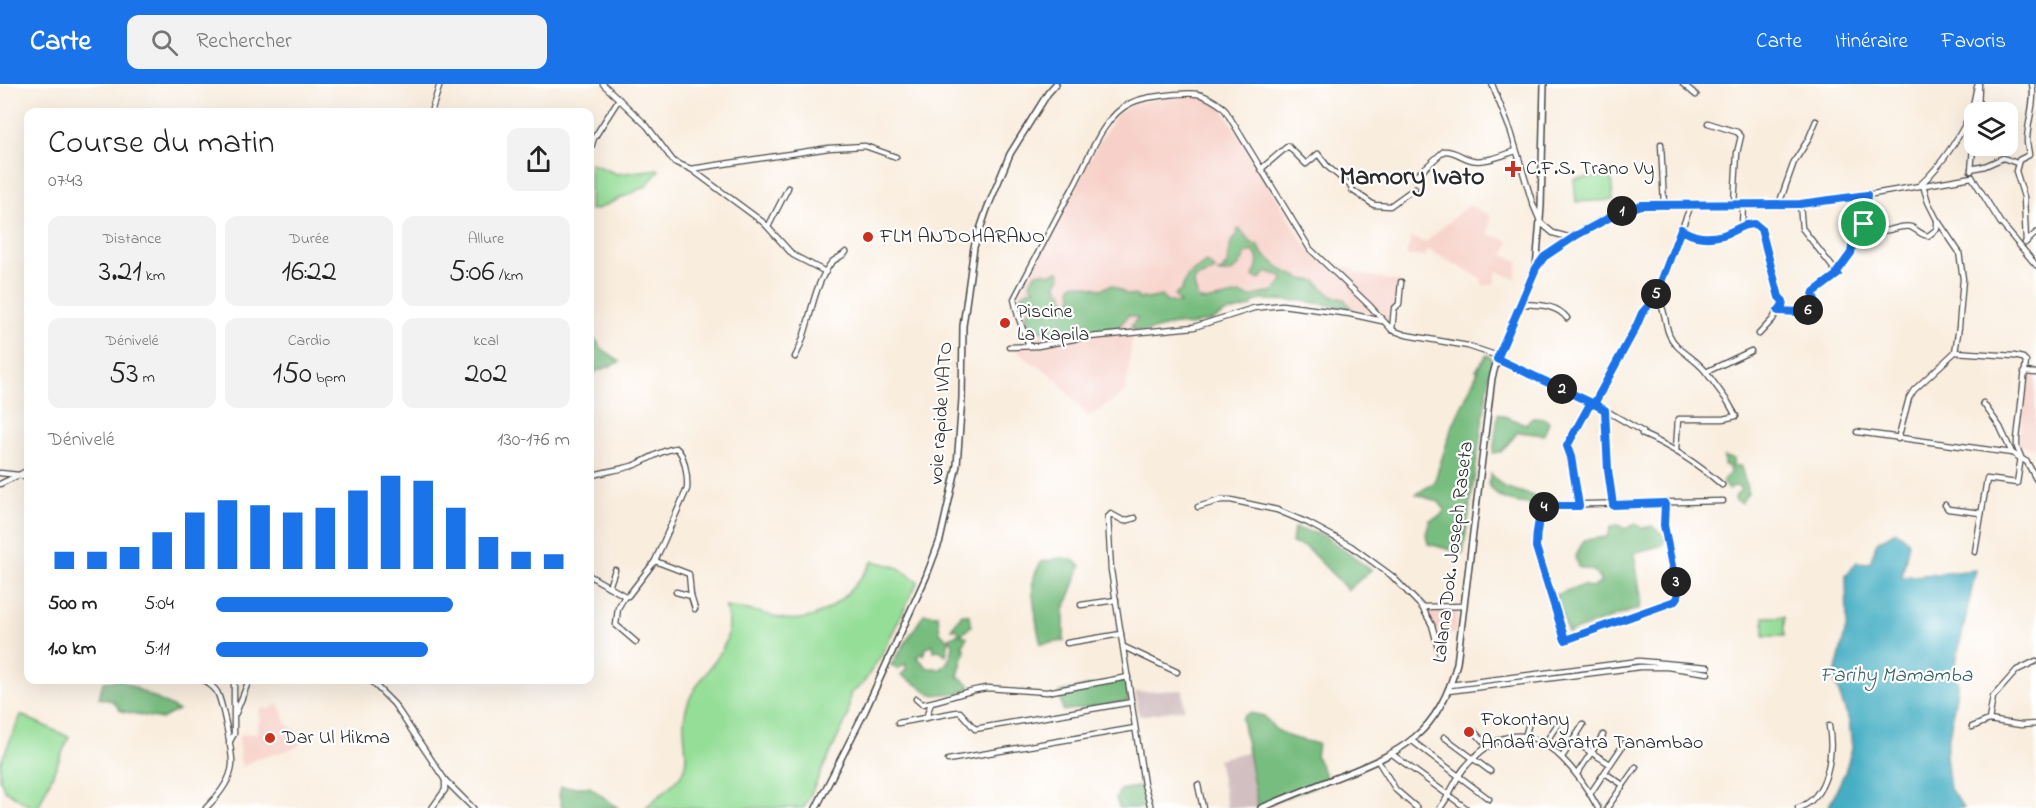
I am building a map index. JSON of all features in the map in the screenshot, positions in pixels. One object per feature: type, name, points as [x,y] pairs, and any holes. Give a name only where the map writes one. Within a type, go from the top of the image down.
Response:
[{"type":"main road","name":"voie rapide IVATO","points":[[816,808],[870,701],[926,577],[940,540],[957,465],[962,399],[963,326],[974,247],[990,199],[1010,154],[1056,84]]},
{"type":"main road","name":"Lalana Dok. Joseph Raseta","points":[[1261,808],[1392,754],[1431,721],[1449,688],[1457,663],[1486,409],[1497,358],[1536,268],[1540,219],[1544,84]]},
{"type":"street","points":[[432,108],[440,84]]},
{"type":"street","points":[[603,84],[647,126],[674,162],[691,169],[768,227],[793,255],[826,272]]},
{"type":"street","points":[[1492,84],[1511,132],[1540,219],[1553,233],[1572,238]]},
{"type":"street","points":[[1683,84],[1696,95]]},
{"type":"street","points":[[1978,84],[1978,102]]},
{"type":"street","points":[[1921,185],[1937,169],[1956,139],[1971,110],[1978,84]]},
{"type":"street","points":[[2026,242],[2024,197],[2016,171],[2017,163],[2030,153],[2027,141],[2035,90],[2032,84]]},
{"type":"street","points":[[1029,346],[1014,299],[1067,198],[1075,188],[1083,165],[1092,149],[1121,108],[1132,102],[1187,93],[1203,94],[1224,108],[1310,249],[1392,330],[1406,335],[1468,346],[1497,358],[1594,404],[1643,432],[1642,434],[1676,450],[1722,485]]},
{"type":"street","points":[[594,138],[619,99]]},
{"type":"street","points":[[1779,204],[1794,162],[1816,121]]},
{"type":"street","points":[[1708,123],[1737,132],[1741,136],[1737,153],[1734,204]]},
{"type":"street","points":[[1661,144],[1664,204]]},
{"type":"street","points":[[691,169],[828,148],[865,146],[896,157]]},
{"type":"street","points":[[1261,169],[1288,146],[1306,164],[1318,154],[1351,186],[1352,190],[1374,205],[1393,205],[1415,188]]},
{"type":"street","points":[[1414,178],[1443,151],[1453,151],[1469,159],[1479,160],[1516,152]]},
{"type":"street","points":[[1972,156],[1972,177],[2000,222],[2036,265]]},
{"type":"street","points":[[1971,169],[2003,158],[2017,163]]},
{"type":"street","points":[[1536,268],[1544,257],[1572,238],[1628,209],[1641,205],[1800,204],[1972,177]]},
{"type":"street","points":[[1898,439],[1907,405],[1914,390],[1955,352],[1963,279],[1959,252],[1936,218],[1921,185]]},
{"type":"street","points":[[768,227],[788,188]]},
{"type":"street","points":[[1778,311],[1800,312],[1818,308],[1814,292],[1838,274],[1837,272],[1851,253],[1853,242],[1864,224],[1867,195]]},
{"type":"street","points":[[1742,225],[1743,204]]},
{"type":"street","points":[[1800,204],[1802,228],[1837,272]]},
{"type":"street","points":[[1579,506],[1567,446],[1589,406],[1594,404],[1642,313],[1655,298],[1691,205]]},
{"type":"street","points":[[1864,224],[1883,231],[1912,228],[1922,235],[1929,236],[1937,229],[1936,218]]},
{"type":"street","points":[[1681,229],[1690,236],[1699,237],[1722,235],[1742,225],[1755,224],[1761,229],[1779,297],[1783,301],[1773,320],[1759,334]]},
{"type":"street","points":[[2020,246],[2036,233]]},
{"type":"street","points":[[795,357],[801,347],[818,287],[832,261],[846,252]]},
{"type":"street","points":[[1392,330],[1394,309],[1399,304],[1401,282]]},
{"type":"street","points":[[1655,298],[1660,302],[1669,333],[1676,345],[1683,353],[1694,358],[1706,372],[1736,416],[1723,419],[1677,419],[1676,450]]},
{"type":"street","points":[[1521,304],[1556,308],[1568,318]]},
{"type":"street","points":[[1009,347],[1194,327],[1254,308],[1281,305],[1301,306],[1382,321]]},
{"type":"street","points":[[1706,372],[1750,351]]},
{"type":"street","points":[[1955,352],[2024,358],[2026,362],[2017,440],[2021,457],[2017,483],[1987,479],[1975,552]]},
{"type":"street","points":[[2024,372],[2036,373]]},
{"type":"street","points":[[1983,403],[2000,427],[2012,453]]},
{"type":"street","points":[[1605,410],[1608,470],[1613,505]]},
{"type":"street","points":[[1857,432],[2012,453],[2027,462],[2036,479]]},
{"type":"street","points":[[594,475],[645,461],[663,450],[680,450],[688,477],[687,489],[655,561],[637,586],[628,596],[625,596],[618,608],[616,625],[636,642]]},
{"type":"street","points":[[0,484],[24,472]]},
{"type":"street","points":[[0,473],[24,477]]},
{"type":"street","points":[[1198,507],[1221,500],[1231,500],[1292,515],[1351,546],[1400,584],[1422,607],[1432,625],[1440,655]]},
{"type":"street","points":[[1665,503],[1664,525],[1678,597],[1675,601],[1565,640],[1536,547],[1536,534],[1545,506],[1723,501]]},
{"type":"street","points":[[1945,505],[1948,509],[1981,513]]},
{"type":"street","points":[[1135,518],[1124,521],[1111,514],[1108,517],[1111,570],[1144,784],[1150,808]]},
{"type":"street","points":[[655,561],[689,574],[695,609]]},
{"type":"street","points":[[609,587],[615,570]]},
{"type":"street","points":[[594,578],[625,596]]},
{"type":"street","points":[[676,592],[691,596]]},
{"type":"street","points":[[1081,605],[1116,600]]},
{"type":"street","points":[[1422,607],[1464,606]]},
{"type":"street","points":[[1067,643],[1122,634]]},
{"type":"street","points":[[1124,648],[1177,672]]},
{"type":"street","points":[[1989,720],[1993,697],[2016,669],[2036,661]]},
{"type":"street","points":[[1449,688],[1640,667],[1708,670]]},
{"type":"street","points":[[916,699],[922,704],[931,703],[987,688],[1041,692],[1128,676]]},
{"type":"street","points":[[206,808],[227,779],[232,766],[221,701],[216,690],[208,684]]},
{"type":"street","points":[[229,743],[234,734],[234,684]]},
{"type":"street","points":[[235,715],[247,684]]},
{"type":"street","points":[[374,684],[394,704],[445,780],[473,808]]},
{"type":"street","points":[[898,723],[960,712],[975,729],[1132,702]]},
{"type":"street","points":[[926,718],[931,703]]},
{"type":"street","points":[[1525,738],[1530,718]]},
{"type":"street","points":[[1972,727],[1989,720],[2021,725],[2036,724]]},
{"type":"street","points":[[1544,745],[1558,722]]},
{"type":"street","points":[[1562,757],[1583,725]]},
{"type":"street","points":[[1798,808],[1809,803],[1823,783],[1830,751],[1829,726]]},
{"type":"street","points":[[948,760],[1135,728]]},
{"type":"street","points":[[1474,731],[1488,747]]},
{"type":"street","points":[[1577,774],[1603,735]]},
{"type":"street","points":[[1440,808],[1458,775],[1473,759],[1488,747],[1511,736],[1544,745],[1562,757],[1577,774],[1598,808]]},
{"type":"street","points":[[1444,737],[1490,771]]},
{"type":"street","points":[[1411,740],[1489,799]]},
{"type":"street","points":[[1573,741],[1610,764]]},
{"type":"street","points":[[1590,794],[1626,741]]},
{"type":"street","points":[[1392,754],[1466,808]]},
{"type":"street","points":[[1378,761],[1396,790],[1417,808]]},
{"type":"street","points":[[1607,808],[1635,767]]},
{"type":"street","points":[[1605,772],[1623,785]]},
{"type":"street","points":[[432,808],[445,790],[445,780]]},
{"type":"street","points":[[1198,785],[1203,808]]},
{"type":"shaded area","points":[[1187,94],[1203,96],[1222,108],[1308,249],[1333,269],[1334,262],[1352,268],[1355,273],[1400,282],[1397,302],[1392,309],[1389,324],[1378,313],[1374,316],[1303,301],[1262,300],[1133,326],[1125,392],[1088,417],[1056,379],[1023,357],[1016,349],[1016,347],[1029,344],[1016,300],[1071,196],[1076,191],[1085,166],[1116,115],[1132,104]]},
{"type":"shaded area","points":[[1468,205],[1490,215],[1489,234],[1509,241],[1504,255],[1519,262],[1515,279],[1497,271],[1494,284],[1483,286],[1481,278],[1427,249],[1426,256],[1408,256],[1406,253],[1412,237],[1425,243]]},
{"type":"shaded area","points":[[2028,375],[2036,376],[2036,448],[2018,444]]},
{"type":"shaded area","points":[[1424,608],[1458,608],[1455,634],[1437,632]]},
{"type":"shaded area","points":[[1183,690],[1184,709],[1139,716],[1135,692]]},
{"type":"shaded area","name":"Dar Ul Hikma","points":[[279,704],[287,724],[301,734],[302,740],[297,747],[254,760],[243,767],[240,761],[239,735],[256,734],[260,718],[259,710],[269,709]]},
{"type":"shaded area","points":[[1247,752],[1257,808],[1227,808],[1218,759]]},
{"type":"green space","points":[[594,165],[617,174],[658,169],[659,171],[645,187],[594,209]]},
{"type":"green space","points":[[1611,176],[1613,200],[1576,202],[1574,179]]},
{"type":"green space","points":[[1240,229],[1250,242],[1258,246],[1263,254],[1284,271],[1302,279],[1316,281],[1331,296],[1344,299],[1352,309],[1303,301],[1262,300],[1253,302],[1252,306],[1223,314],[1214,320],[1191,326],[1175,324],[1146,332],[1134,330],[1131,326],[1138,318],[1128,315],[1119,327],[1076,332],[1032,329],[1026,318],[1027,311],[1036,304],[1021,299],[1022,295],[1028,290],[1035,289],[1030,285],[1031,280],[1036,273],[1043,272],[1049,274],[1059,271],[1061,277],[1056,285],[1065,299],[1070,300],[1072,298],[1071,286],[1076,283],[1101,289],[1112,285],[1126,294],[1137,296],[1139,300],[1144,297],[1148,299],[1161,296],[1167,302],[1180,303],[1174,295],[1181,291],[1187,276],[1206,262],[1215,269],[1196,278],[1194,284],[1198,299],[1205,301],[1240,294],[1251,297],[1273,291],[1283,280],[1282,276],[1267,272],[1261,278],[1257,279],[1253,276],[1258,260],[1253,251],[1246,254],[1231,272],[1217,272],[1223,271],[1227,266],[1231,242],[1237,230]]},
{"type":"green space","points":[[594,340],[600,347],[620,362],[594,372]]},
{"type":"green space","points":[[1487,355],[1492,358],[1463,553],[1428,544],[1426,534],[1430,520],[1440,516],[1445,510],[1439,502],[1416,494],[1434,483],[1452,427],[1478,371],[1476,370]]},
{"type":"green space","points":[[1498,414],[1526,424],[1531,418],[1543,418],[1549,422],[1544,435],[1518,432],[1501,452],[1493,453]]},
{"type":"green space","points":[[1724,457],[1734,459],[1733,466],[1741,466],[1748,493],[1741,503],[1735,500],[1740,487],[1734,486],[1729,489],[1722,482],[1730,473],[1729,467],[1724,465]]},
{"type":"green space","points":[[1491,474],[1504,487],[1537,497],[1534,504],[1502,498],[1488,484]]},
{"type":"green space","points":[[1636,524],[1642,528],[1652,526],[1667,538],[1663,545],[1634,553],[1641,597],[1640,608],[1568,633],[1555,595],[1583,585],[1592,588],[1601,582],[1594,571],[1578,567],[1575,557],[1584,540],[1607,537],[1611,526],[1619,525],[1625,529]]},
{"type":"green space","points":[[1294,528],[1323,535],[1371,570],[1348,590],[1307,548],[1292,543]]},
{"type":"green space","points":[[1060,558],[1071,559],[1081,566],[1064,610],[1064,641],[1041,644],[1035,612],[1033,580],[1041,562]]},
{"type":"green space","points":[[873,561],[897,567],[918,581],[882,654],[862,685],[850,694],[848,716],[804,808],[645,808],[682,773],[686,761],[684,723],[686,710],[697,686],[725,644],[729,620],[725,607],[750,610],[785,619],[812,616],[825,611],[847,594]]},
{"type":"green space","points":[[924,614],[938,615],[940,632],[949,641],[946,655],[939,650],[934,651],[933,644],[926,648],[923,655],[920,653],[917,657],[928,668],[939,670],[948,662],[951,655],[953,644],[949,638],[960,633],[957,629],[951,629],[962,614],[969,615],[971,626],[961,635],[967,637],[962,645],[965,650],[958,676],[970,685],[970,688],[960,693],[931,695],[901,675],[906,670],[906,664],[897,669],[891,665]]},
{"type":"green space","points":[[1764,617],[1784,617],[1784,636],[1764,636]]},
{"type":"green space","points":[[1125,679],[1129,701],[1063,711],[1059,692]]},
{"type":"green space","points":[[102,684],[128,684],[178,710],[162,719],[121,711],[113,701],[99,698]]},
{"type":"green space","points":[[1249,713],[1264,716],[1275,729],[1290,737],[1318,744],[1316,756],[1328,781],[1258,808],[1242,718]]},
{"type":"green space","points":[[21,715],[69,737],[38,808],[32,808],[5,790],[0,780],[0,764]]},
{"type":"green space","points":[[1143,786],[1148,808],[1119,808],[1116,798],[1120,790]]},
{"type":"green space","points":[[561,787],[590,787],[618,808],[562,808],[559,795]]},
{"type":"water","name":"Farihy Mamamba","points":[[1896,531],[1909,542],[1902,577],[1976,570],[1954,671],[1958,682],[1946,755],[1950,789],[1964,808],[1828,808],[1845,772],[1852,748],[1849,721],[1834,679],[1847,624],[1846,575],[1857,562],[1870,563],[1877,542]]},
{"type":"place","name":"C.F.S. Trano Vy","points":[[1513,169]]},
{"type":"place","name":"FLM ANDOHARANO","points":[[868,237]]},
{"type":"place","name":"Piscine La Kapila","points":[[1005,323]]},
{"type":"place","name":"Fokontany Andafiavaratra Tanambao","points":[[1469,732]]},
{"type":"place","name":"Dar Ul Hikma","points":[[270,738]]},
{"type":"district","name":"Mamory Ivato","points":[[1412,178]]},
{"type":"route","points":[[1864,224],[1852,244],[1851,253],[1837,272],[1838,274],[1814,292],[1818,308],[1800,312],[1778,311],[1783,301],[1779,297],[1761,229],[1755,224],[1744,224],[1722,235],[1699,237],[1690,236],[1681,229],[1655,298],[1642,313],[1594,404],[1589,406],[1567,446],[1579,506],[1551,504],[1545,506],[1541,513],[1536,534],[1536,547],[1565,640],[1675,601],[1678,597],[1664,525],[1665,503],[1613,505],[1608,470],[1605,410],[1594,404],[1497,359],[1540,262],[1577,235],[1620,212],[1641,205],[1800,204],[1867,195],[1864,224]]}]
